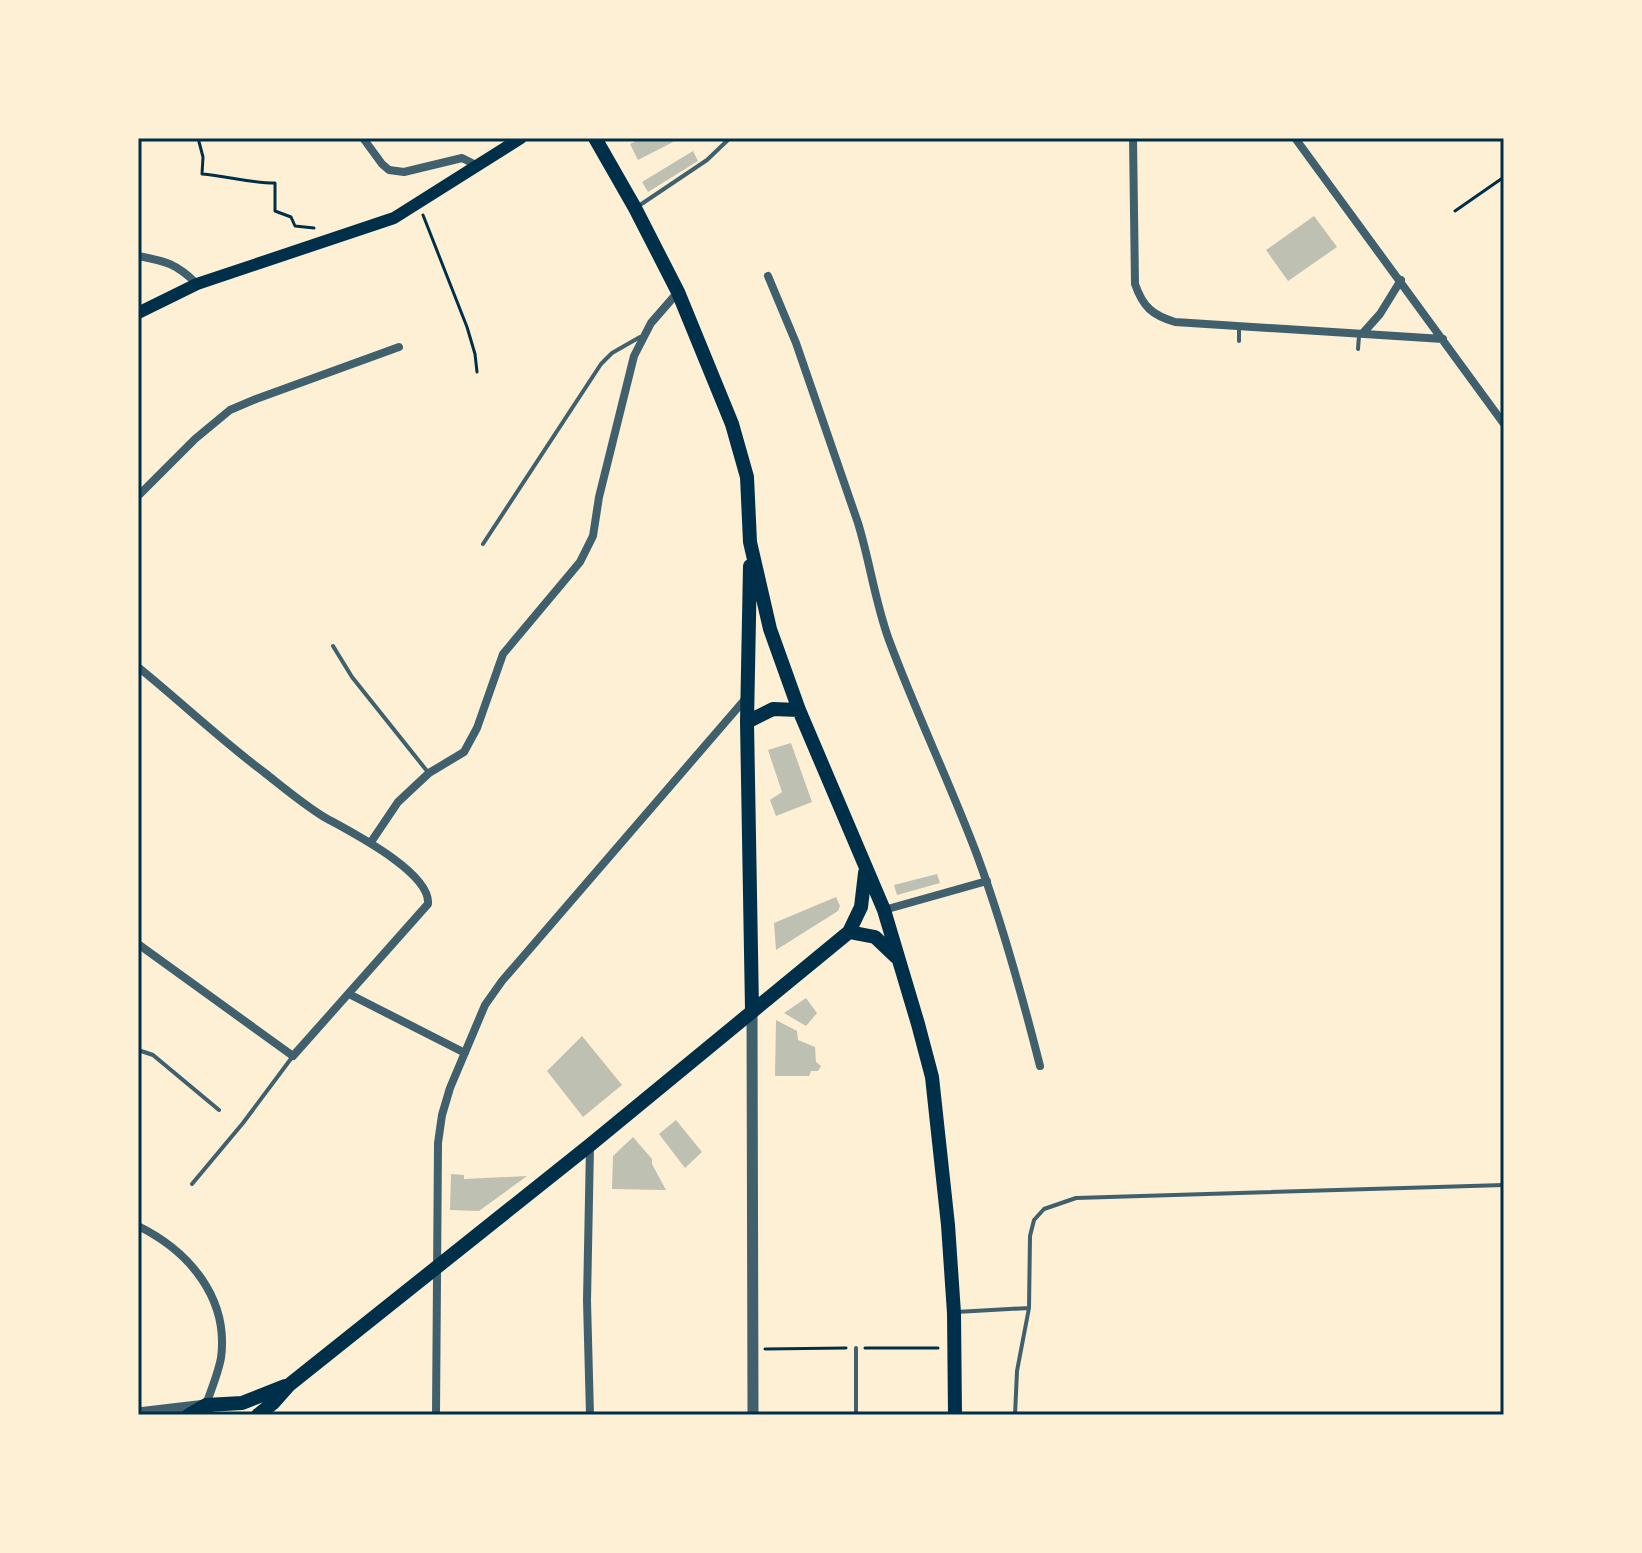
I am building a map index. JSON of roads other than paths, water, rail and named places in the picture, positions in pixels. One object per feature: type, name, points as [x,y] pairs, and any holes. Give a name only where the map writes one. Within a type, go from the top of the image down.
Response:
[{"type":"main road","points":[[138,313],[197,284],[371,227],[419,204],[521,138]]},
{"type":"main road","points":[[595,138],[678,292],[741,449],[747,477],[752,1009]]},
{"type":"main road","points":[[750,542],[770,629],[799,710],[884,910],[932,1077],[954,1313],[955,1415]]},
{"type":"main road","points":[[747,722],[773,709],[799,710]]},
{"type":"main road","points":[[258,1415],[289,1385],[590,1145],[849,932],[861,907],[866,869]]},
{"type":"main road","points":[[849,932],[875,937],[900,961]]},
{"type":"main road","points":[[189,1415],[242,1403],[289,1385]]},
{"type":"street","points":[[363,138],[389,170],[404,172],[462,158],[478,166]]},
{"type":"street","points":[[1133,138],[1135,284],[1149,311],[1175,322],[1443,339]]},
{"type":"street","points":[[1295,138],[1504,424]]},
{"type":"street","points":[[138,256],[180,267],[197,284]]},
{"type":"street","points":[[768,276],[796,343],[858,523],[876,602],[890,641],[1008,940],[1040,1066]]},
{"type":"street","points":[[1362,333],[1380,314],[1401,280]]},
{"type":"street","points":[[371,842],[398,802],[429,773],[464,752],[477,728],[503,654],[580,562],[593,536],[599,497],[634,356],[642,336],[678,292]]},
{"type":"street","points":[[138,496],[195,439],[230,410],[399,347]]},
{"type":"street","points":[[138,667],[288,792],[371,842],[404,868],[427,892],[428,904],[293,1056],[138,944]]},
{"type":"street","points":[[436,1415],[438,1143],[450,1088],[485,1005],[502,981],[748,696]]},
{"type":"street","points":[[884,910],[987,881]]},
{"type":"street","points":[[138,953],[149,953]]},
{"type":"street","points":[[349,994],[465,1053]]},
{"type":"street","points":[[752,1009],[753,1415]]},
{"type":"street","points":[[590,1145],[587,1301],[590,1415]]},
{"type":"street","points":[[138,1226],[159,1236],[196,1270],[211,1292],[222,1335],[221,1360],[207,1410],[138,1413]]},
{"type":"lane","points":[[635,208],[707,160],[730,138]]},
{"type":"lane","points":[[1239,326],[1239,341]]},
{"type":"lane","points":[[1358,349],[1362,333]]},
{"type":"lane","points":[[483,544],[601,364],[621,347],[642,336]]},
{"type":"lane","points":[[333,646],[352,677],[429,773]]},
{"type":"lane","points":[[138,1050],[153,1055],[219,1110]]},
{"type":"lane","points":[[192,1184],[293,1056]]},
{"type":"lane","points":[[1015,1415],[1017,1371],[1029,1308],[1030,1236],[1034,1220],[1044,1209],[1061,1201],[1092,1197],[1504,1185]]},
{"type":"lane","points":[[954,1313],[1029,1308]]},
{"type":"lane","points":[[856,1348],[856,1415]]}]
